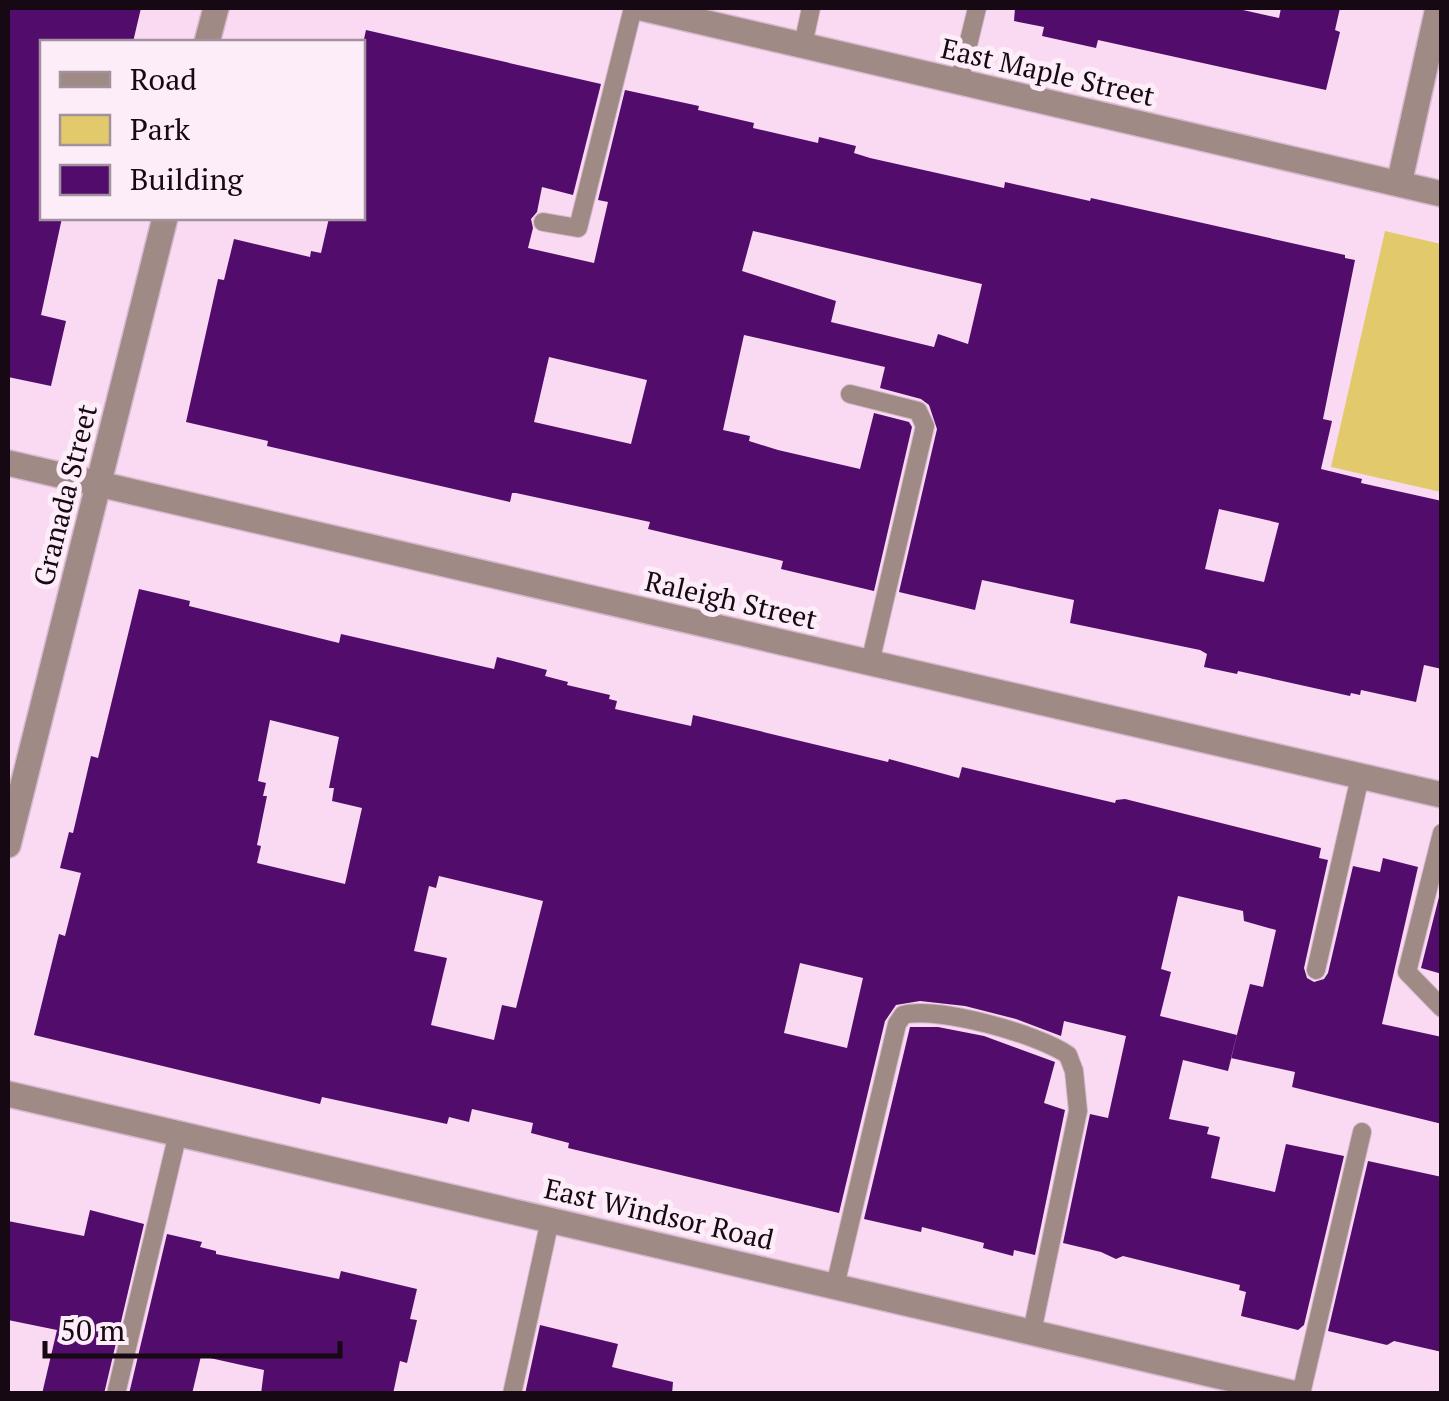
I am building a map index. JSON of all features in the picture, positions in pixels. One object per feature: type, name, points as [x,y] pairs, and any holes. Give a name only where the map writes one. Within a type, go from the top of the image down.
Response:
[{"type":"street","points":[[208,40],[216,8]]},
{"type":"street","name":"East Maple Street","points":[[642,8],[1442,194]]},
{"type":"street","points":[[1399,184],[1438,8]]},
{"type":"street","name":"Granada Street","points":[[8,845],[165,220]]},
{"type":"street","name":"Raleigh Street","points":[[8,463],[1442,796]]},
{"type":"street","name":"East Windsor Road","points":[[8,1094],[1298,1394]]},
{"type":"lane","points":[[543,222],[578,228],[633,8]]},
{"type":"lane","points":[[803,45],[811,8]]},
{"type":"lane","points":[[959,82],[977,8]]},
{"type":"lane","points":[[850,394],[918,410],[925,426],[870,663]]},
{"type":"lane","points":[[1316,970],[1360,777]]},
{"type":"lane","points":[[1442,833],[1407,972],[1442,1008]]},
{"type":"lane","points":[[835,1286],[897,1024],[903,1015],[923,1012],[1025,1034],[1068,1054],[1078,1111],[1032,1332]]},
{"type":"lane","points":[[1298,1394],[1362,1132]]},
{"type":"lane","points":[[116,1394],[178,1134]]},
{"type":"lane","points":[[512,1394],[550,1220]]},
{"type":"green space","points":[[1385,231],[1441,244],[1441,492],[1331,467]]},
{"type":"building","points":[[8,8],[141,8],[133,40],[40,40],[40,220],[62,220],[41,315],[66,321],[51,386],[8,377]]},
{"type":"building","points":[[1015,8],[1234,8],[1279,18],[1281,8],[1340,8],[1335,30],[1340,32],[1326,90],[1098,40],[1096,48],[1042,36],[1044,27],[1014,21]]},
{"type":"building","points":[[366,30],[601,84],[573,195],[542,187],[537,212],[531,219],[528,248],[594,263],[608,202],[598,200],[625,90],[699,106],[698,110],[754,123],[753,128],[818,143],[819,137],[856,146],[854,153],[870,158],[1004,188],[1005,182],[1090,201],[1091,198],[1345,255],[1355,260],[1323,419],[1332,421],[1321,469],[1362,479],[1361,483],[1442,501],[1442,669],[1424,665],[1416,702],[1361,690],[1360,695],[1350,696],[1204,667],[1207,654],[1200,650],[1070,623],[1074,600],[982,580],[975,610],[899,592],[937,429],[929,405],[921,399],[880,388],[885,367],[744,335],[723,430],[750,436],[749,441],[778,450],[860,469],[874,413],[909,422],[912,427],[874,591],[781,569],[783,561],[648,529],[650,522],[516,493],[512,493],[510,502],[267,446],[268,441],[186,422],[218,279],[224,280],[234,239],[310,257],[311,251],[321,253],[329,220],[365,220]],"holes":[[[753,231],[982,284],[968,344],[938,334],[934,347],[831,322],[836,301],[742,271]],[[549,357],[647,380],[631,444],[534,422]],[[1219,509],[1279,523],[1264,582],[1205,569]]]},
{"type":"building","points":[[139,589],[190,601],[189,606],[339,643],[341,634],[494,669],[497,657],[547,670],[545,676],[568,682],[567,685],[610,695],[609,699],[617,701],[615,709],[691,726],[693,715],[959,778],[962,767],[1115,803],[1125,799],[1321,848],[1319,858],[1328,860],[1304,968],[1307,978],[1314,982],[1328,973],[1353,866],[1380,872],[1383,858],[1418,867],[1382,1024],[1442,1037],[1442,1124],[1292,1087],[1295,1072],[1231,1058],[1228,1071],[1183,1060],[1169,1119],[1209,1127],[1207,1134],[1220,1137],[1211,1178],[1275,1192],[1286,1144],[1344,1156],[1304,1325],[1298,1330],[1241,1316],[1246,1292],[1239,1290],[1240,1285],[1123,1256],[1116,1259],[1063,1243],[1090,1114],[1108,1118],[1126,1036],[1064,1021],[1061,1036],[965,1006],[920,1001],[896,1005],[885,1021],[839,1213],[568,1148],[569,1143],[531,1133],[533,1123],[472,1109],[469,1122],[449,1117],[447,1124],[322,1097],[320,1104],[34,1035],[59,934],[65,936],[81,873],[60,868],[69,832],[73,833],[91,756],[98,758]],"holes":[[[270,720],[339,737],[329,788],[334,788],[332,801],[362,808],[345,884],[257,863],[267,796],[263,796],[266,783],[258,781]],[[439,876],[543,901],[516,1008],[502,1005],[494,1040],[431,1025],[447,958],[414,951],[429,886],[436,888]],[[1178,896],[1243,911],[1244,921],[1276,930],[1263,987],[1250,984],[1237,1035],[1160,1016],[1171,972],[1161,969]],[[800,963],[863,978],[847,1048],[784,1033]]]},
{"type":"building","points":[[1439,897],[1442,898],[1442,974],[1421,968]]},
{"type":"building","points":[[910,1027],[938,1027],[984,1036],[1055,1062],[1044,1103],[1065,1110],[1035,1255],[1014,1250],[1013,1256],[983,1248],[984,1243],[922,1227],[921,1232],[864,1219]]},
{"type":"building","points":[[1368,1161],[1442,1177],[1442,1352],[1394,1341],[1387,1345],[1328,1331]]},
{"type":"building","points":[[90,1210],[144,1224],[104,1394],[42,1394],[57,1330],[8,1320],[8,1221],[84,1236]]},
{"type":"building","points":[[167,1234],[202,1242],[200,1247],[216,1254],[339,1279],[341,1271],[417,1289],[410,1319],[417,1320],[407,1363],[400,1361],[393,1394],[261,1394],[264,1370],[201,1356],[192,1394],[129,1394]]},
{"type":"building","points":[[540,1325],[618,1344],[612,1367],[673,1382],[672,1394],[525,1394]]}]
